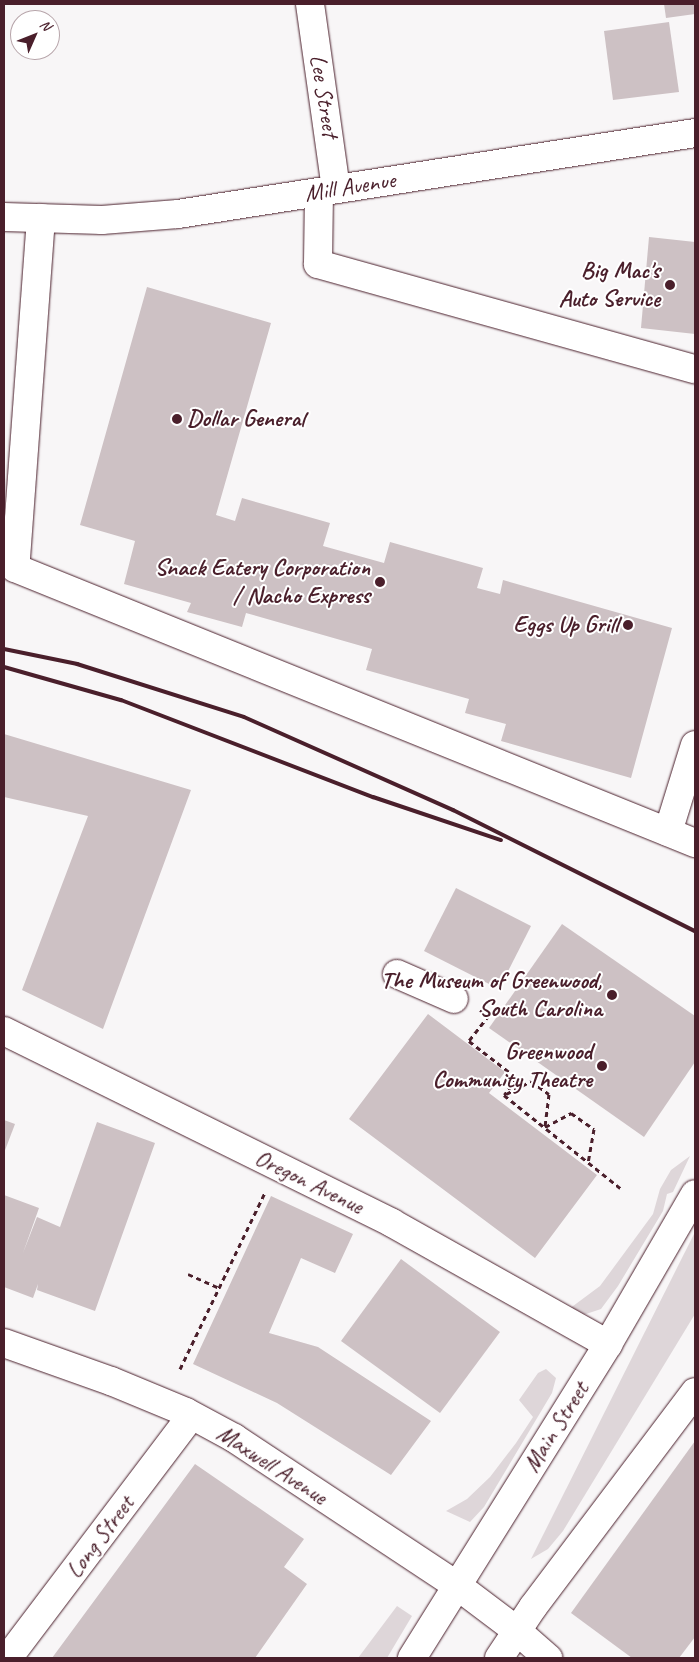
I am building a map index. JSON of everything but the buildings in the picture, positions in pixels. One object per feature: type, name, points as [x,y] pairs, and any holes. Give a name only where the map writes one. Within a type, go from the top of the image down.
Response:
[{"type":"street","name":"Lee Street","points":[[310,4],[328,191],[318,264],[695,369]]},
{"type":"street","name":"Mill Avenue","points":[[4,217],[102,220],[178,214],[695,133]]},
{"type":"street","points":[[42,218],[15,568],[695,843]]},
{"type":"street","points":[[668,832],[695,745]]},
{"type":"street","points":[[397,974],[454,999]]},
{"type":"street","name":"Oregon Avenue","points":[[4,1031],[392,1223],[608,1344]]},
{"type":"street","name":"Main Street","points":[[412,1658],[459,1587],[608,1344],[695,1194]]},
{"type":"street","name":"Maxwell Avenue","points":[[4,1343],[111,1381],[192,1416],[234,1438],[459,1587],[516,1630],[548,1658]]},
{"type":"street","points":[[499,1658],[516,1630],[695,1393]]},
{"type":"street","name":"Long Street","points":[[8,1658],[192,1416]]},
{"type":"path","points":[[489,1015],[469,1041],[517,1078],[504,1095]]},
{"type":"path","points":[[504,1095],[531,1081],[549,1094],[545,1127]]},
{"type":"path","points":[[504,1095],[620,1188]]},
{"type":"path","points":[[545,1127],[572,1114],[594,1130],[588,1162]]},
{"type":"path","points":[[180,1369],[278,1166]]},
{"type":"path","points":[[188,1274],[219,1288]]},
{"type":"shaded area","points":[[690,1156],[673,1192],[667,1194],[663,1211],[618,1286],[601,1309],[571,1319],[565,1312],[600,1286],[653,1214],[660,1189],[671,1170]]},
{"type":"shaded area","points":[[695,1232],[695,1314],[563,1531],[548,1549],[531,1559]]},
{"type":"shaded area","points":[[546,1369],[556,1378],[552,1393],[484,1507],[470,1522],[446,1511],[467,1499],[490,1477],[516,1443],[533,1417],[519,1400],[538,1373]]},
{"type":"shaded area","points":[[397,1606],[412,1616],[387,1658],[358,1658]]},
{"type":"railway","points":[[4,649],[77,664],[244,717],[453,810],[695,931]]},
{"type":"railway","points":[[4,667],[121,700],[373,797],[501,840]]},
{"type":"place","name":"Big Mac's Auto Service","points":[[670,285]]},
{"type":"place","name":"Dollar General","points":[[177,419]]},
{"type":"place","name":"Snack Eatery Corporation / Nacho Express","points":[[380,582]]},
{"type":"place","name":"Eggs Up Grill","points":[[628,625]]},
{"type":"place","name":"The Museum of Greenwood, South Carolina","points":[[612,995]]},
{"type":"place","name":"Greenwood Community Theatre","points":[[602,1066]]}]
